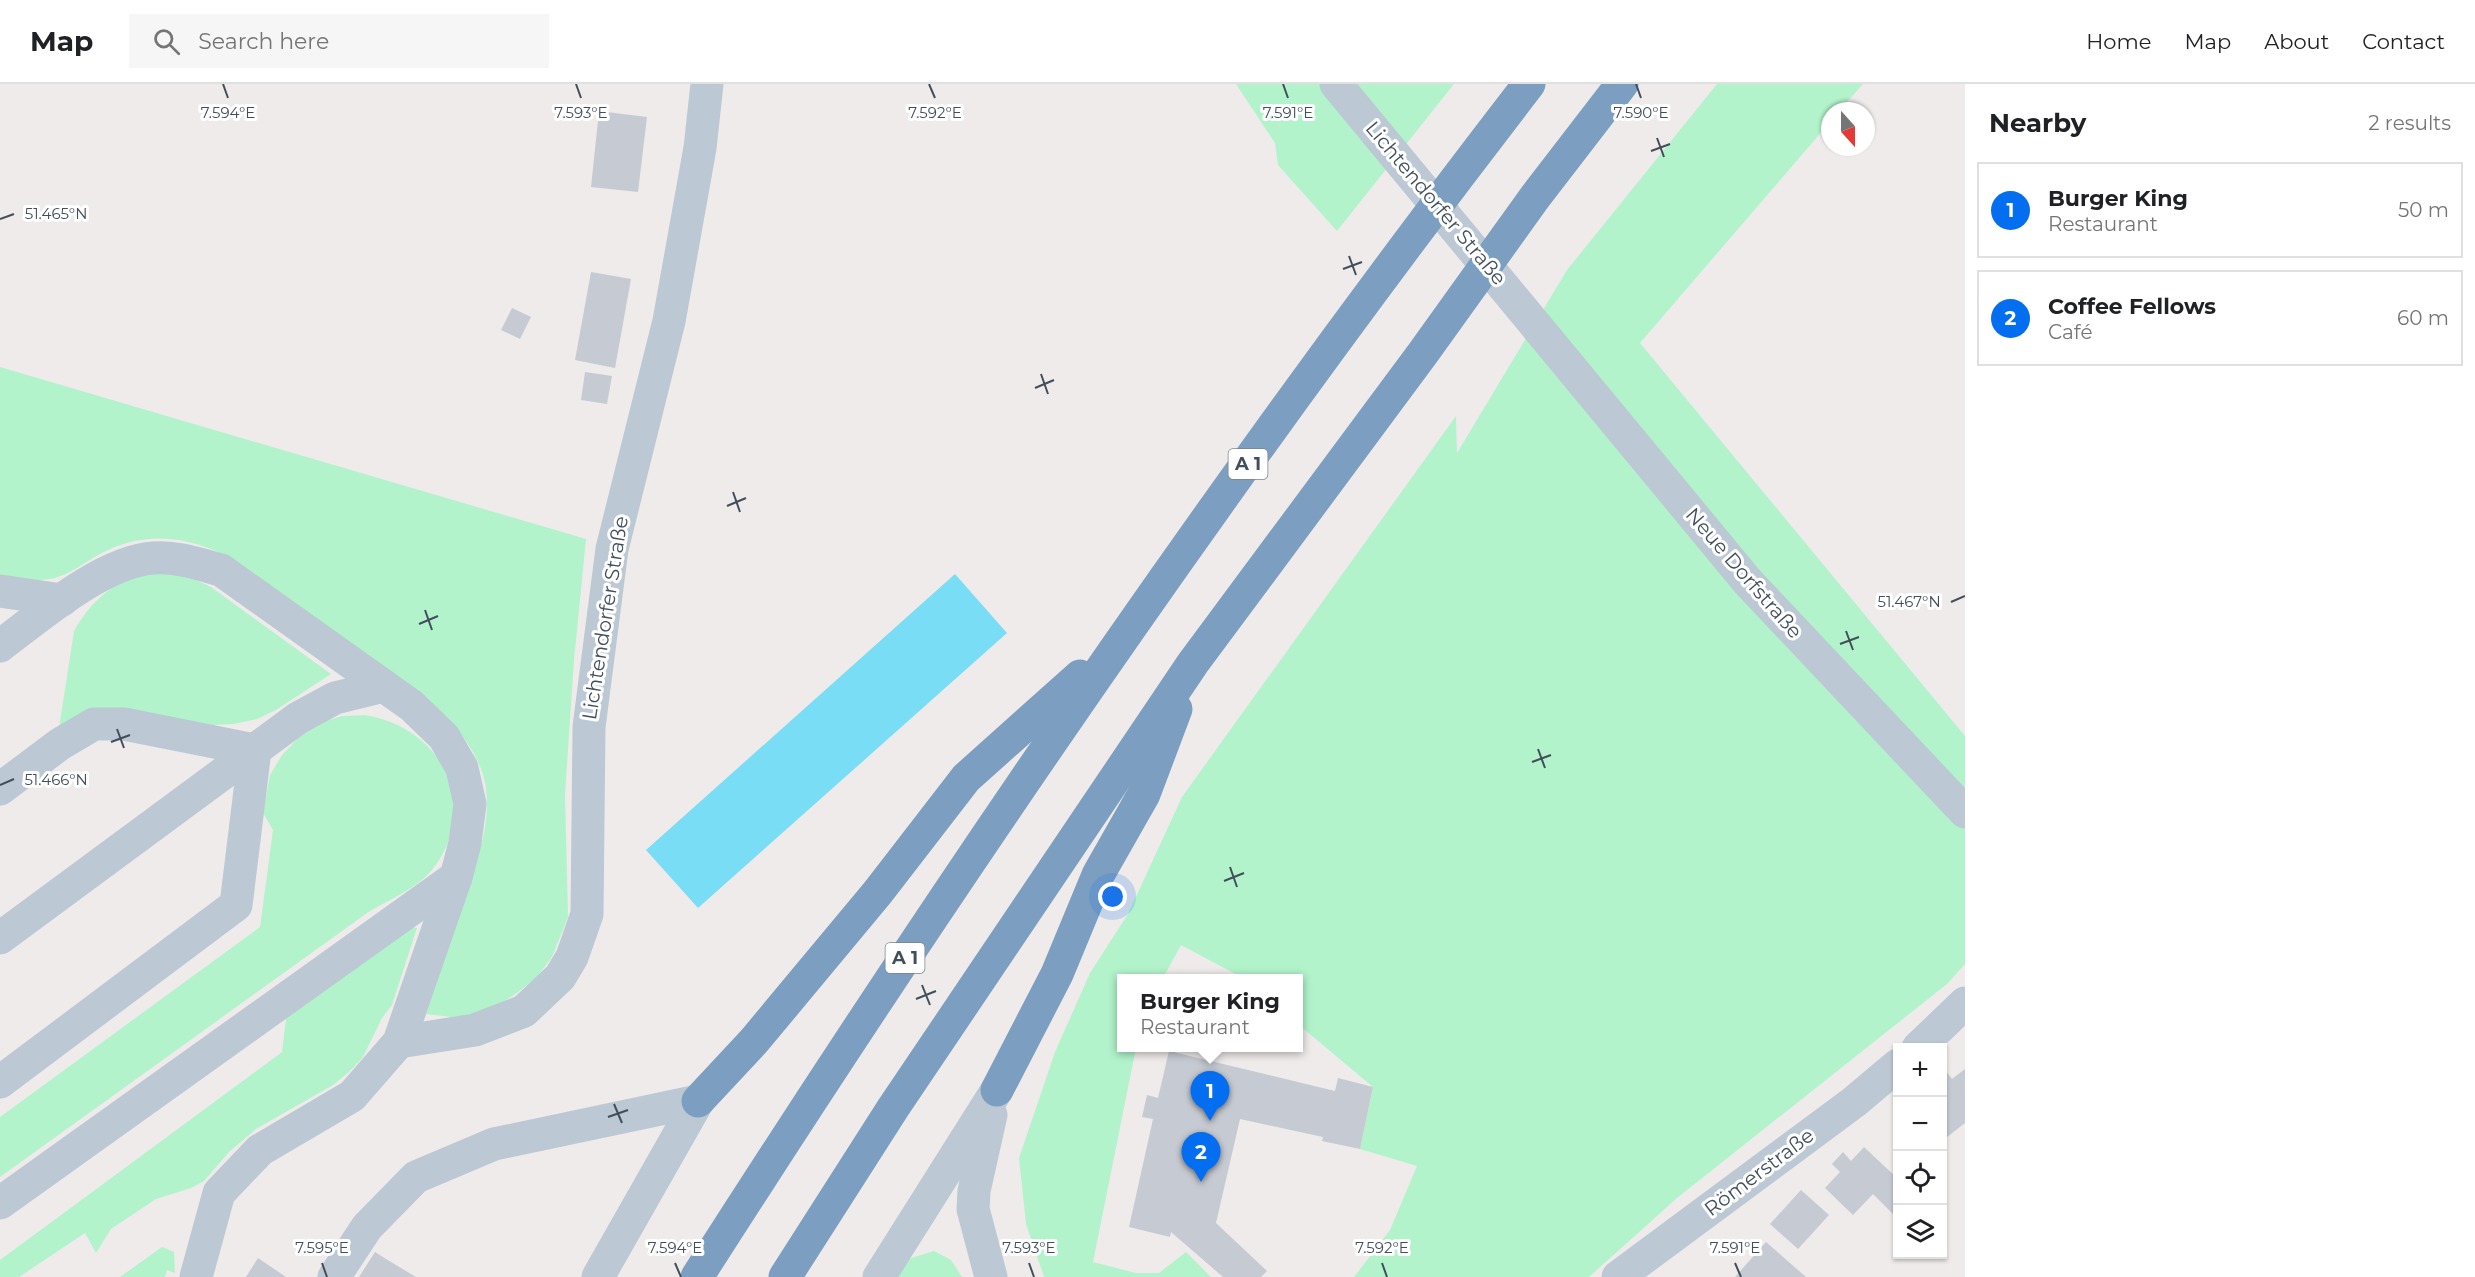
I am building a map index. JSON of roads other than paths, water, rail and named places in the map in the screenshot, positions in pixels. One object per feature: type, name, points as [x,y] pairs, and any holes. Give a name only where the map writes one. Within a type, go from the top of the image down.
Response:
[{"type":"highway","name":"A 1","points":[[697,1277],[832,1065],[1118,643],[1378,285],[1529,84]]},
{"type":"highway","points":[[785,1277],[899,1098],[1193,663],[1423,353],[1535,197],[1622,84]]},
{"type":"highway","points":[[698,1101],[754,1041],[871,901],[966,778],[1118,643]]},
{"type":"highway","points":[[998,1090],[1057,974],[1098,875],[1144,794],[1193,663]]},
{"type":"street","name":"Lichtendorfer Straße","points":[[399,1042],[475,1030],[524,1011],[560,977],[572,957],[587,914],[588,727],[612,549],[669,321],[700,148],[707,84]]},
{"type":"street","name":"Lichtendorfer Straße","points":[[1336,84],[1536,322]]},
{"type":"street","name":"Neue Dorfstraße","points":[[1536,322],[1748,582],[1965,812]]},
{"type":"street","points":[[0,646],[62,600],[116,567],[153,558],[189,561],[220,570],[412,706],[444,736],[462,768],[470,804],[465,843],[456,877],[399,1042],[352,1096],[260,1150],[219,1193],[196,1277]]},
{"type":"street","points":[[0,591],[62,600]]},
{"type":"street","points":[[0,938],[298,718],[335,698],[384,686]]},
{"type":"street","points":[[0,789],[60,744],[94,724],[124,724],[255,750]]},
{"type":"street","points":[[0,1082],[236,905],[255,750]]},
{"type":"street","points":[[0,1203],[456,877]]},
{"type":"street","points":[[1922,1043],[1965,1003]]},
{"type":"street","name":"Römerstraße","points":[[1618,1277],[1854,1102],[1893,1069]]},
{"type":"street","points":[[879,1277],[998,1090]]},
{"type":"street","points":[[991,1277],[973,1209],[974,1191],[998,1090]]},
{"type":"street","points":[[334,1277],[367,1227],[416,1177],[494,1144],[698,1101]]},
{"type":"street","points":[[598,1277],[698,1101]]},
{"type":"water","points":[[955,574],[1007,633],[698,908],[646,850]]},
{"type":"place","name":"Burger King","points":[[1210,1121]]},
{"type":"place","name":"Coffee Fellows","points":[[1201,1182]]}]
